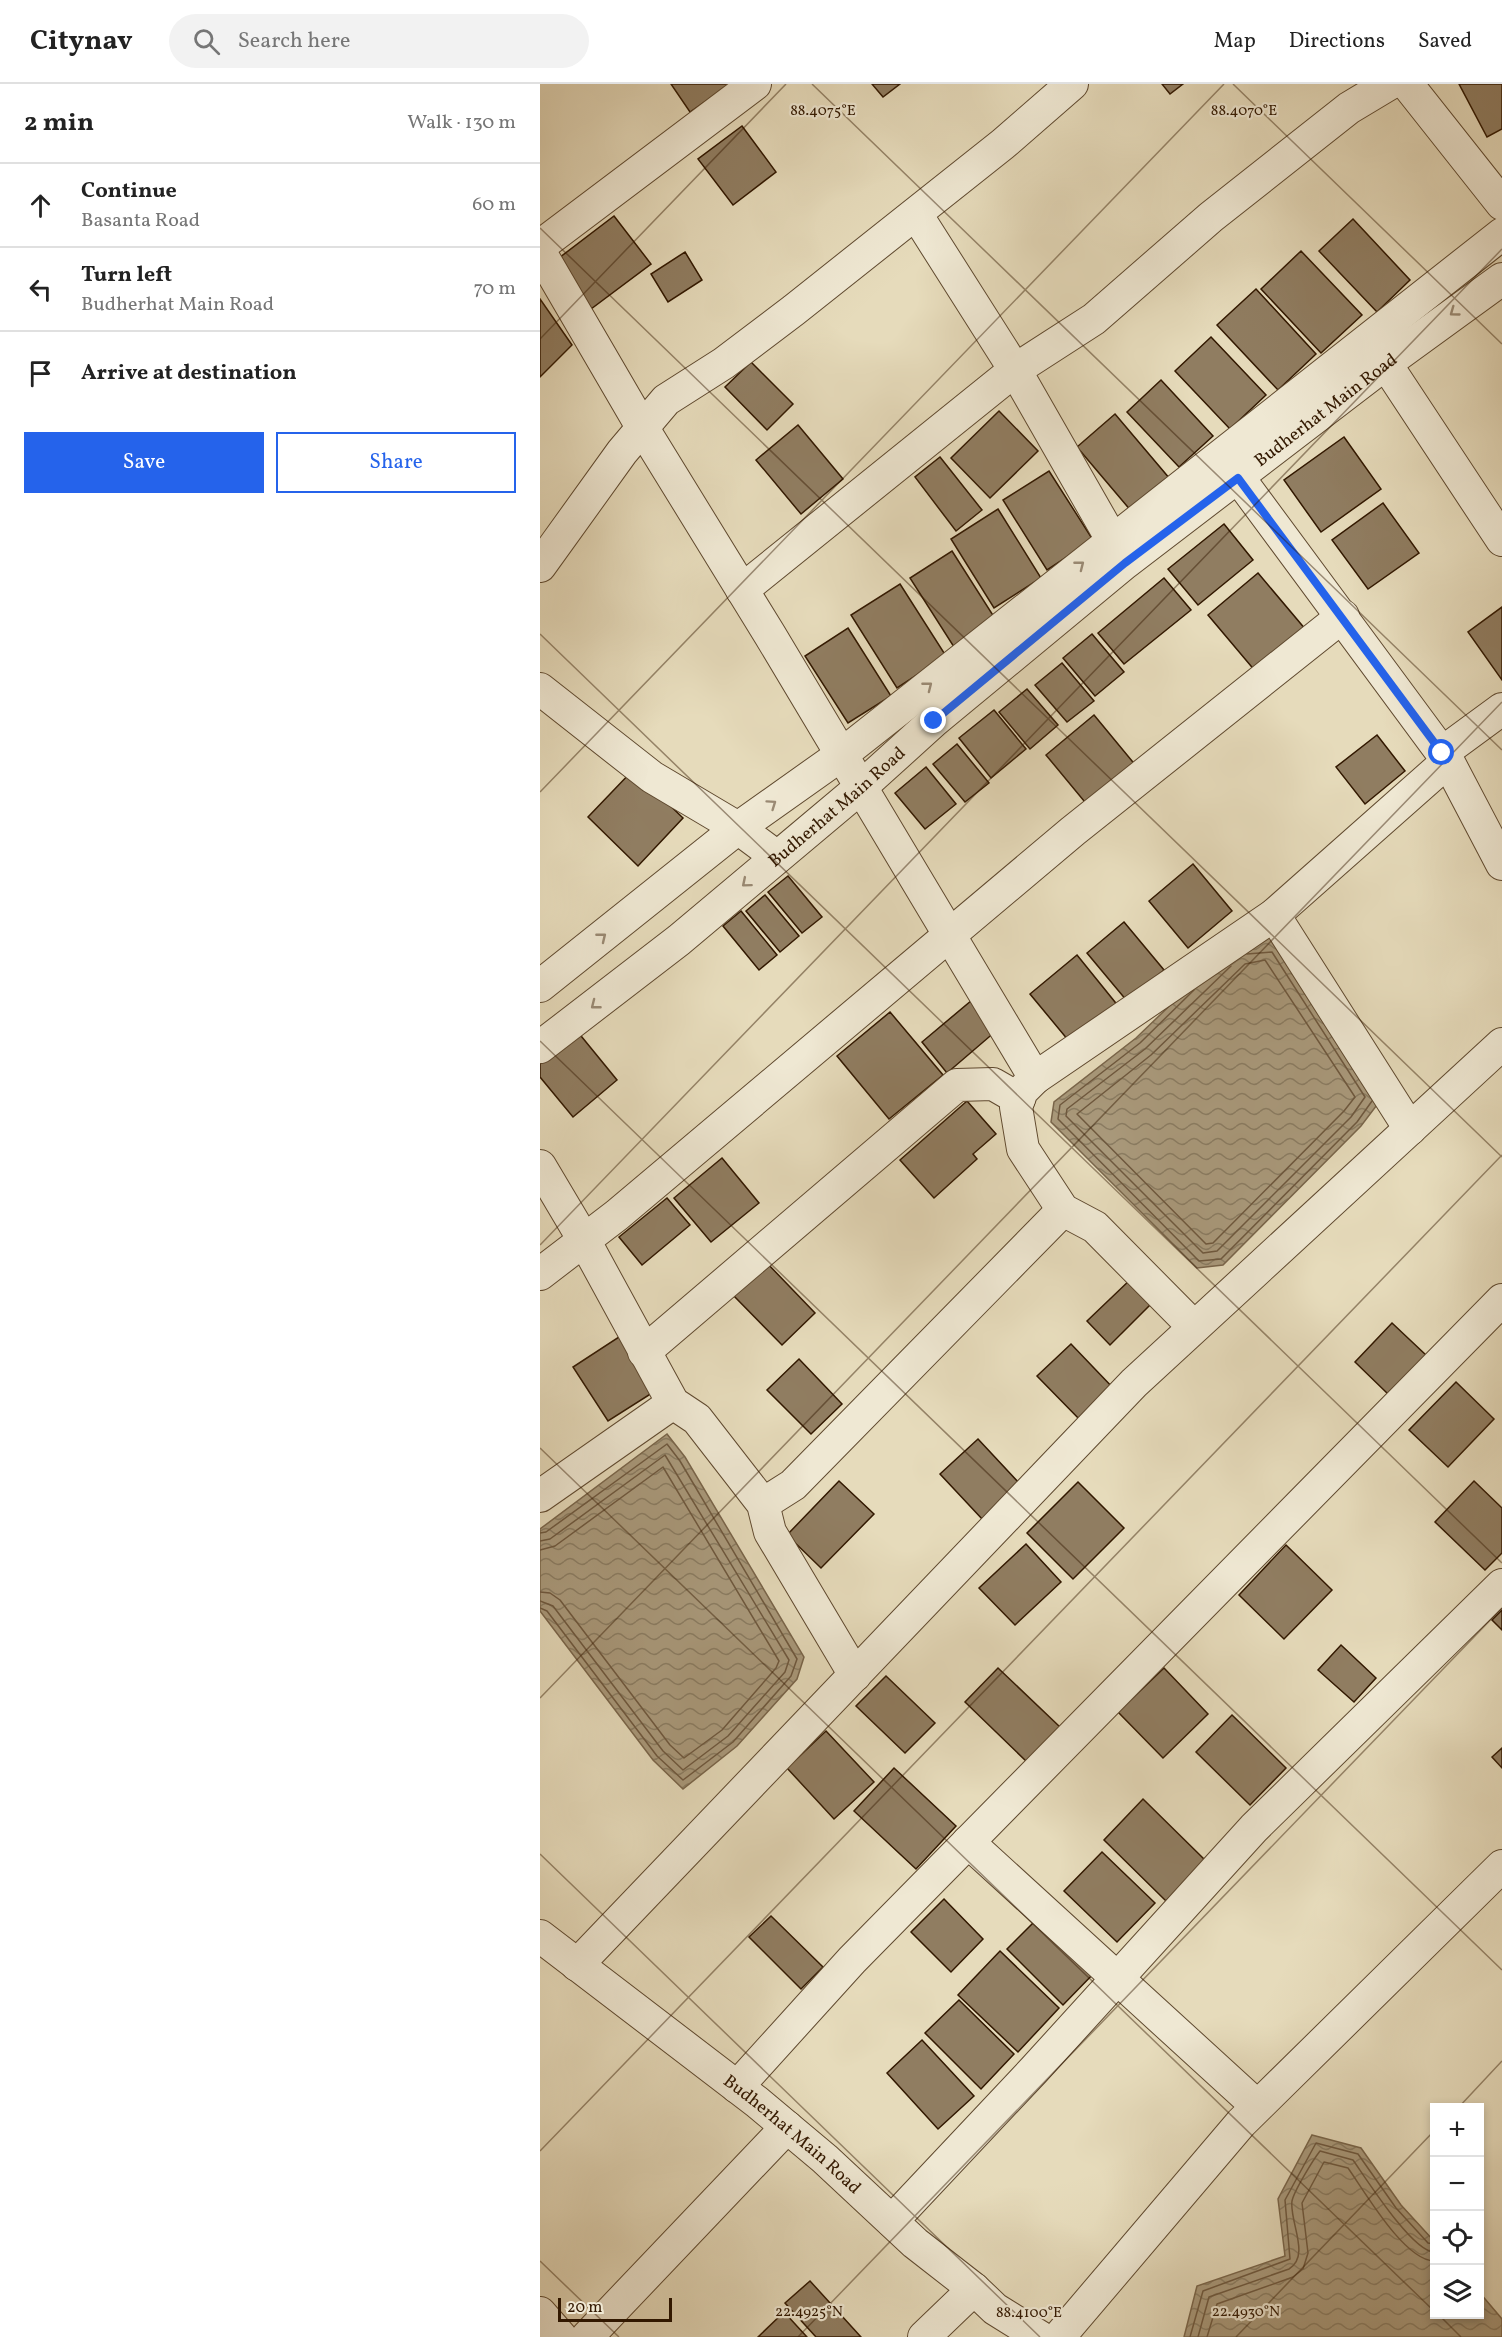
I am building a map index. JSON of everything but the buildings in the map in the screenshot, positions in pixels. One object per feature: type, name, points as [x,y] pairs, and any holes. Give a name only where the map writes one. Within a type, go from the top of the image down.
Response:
[{"type":"street","points":[[540,246],[756,84]]},
{"type":"street","points":[[540,566],[642,427],[666,400],[724,363],[916,214],[1072,84]]},
{"type":"street","points":[[742,590],[1015,370],[1094,319],[1211,217],[1349,108],[1389,84]]},
{"type":"street","points":[[1407,84],[1502,204]]},
{"type":"street","points":[[916,214],[1015,370],[1119,551]]},
{"type":"street","name":"Budherhat Main Road","points":[[1230,466],[1369,338],[1502,234]]},
{"type":"street","points":[[540,252],[642,427],[949,934],[1027,1088]]},
{"type":"street","name":"Budherhat Main Road","points":[[540,986],[738,828],[1119,551],[1230,466],[1385,364],[1502,279]]},
{"type":"street","points":[[1369,338],[1502,540]]},
{"type":"street","points":[[1230,466],[1445,757],[1502,864]]},
{"type":"street","name":"Budherhat Main Road","points":[[540,1047],[679,940],[860,788],[1119,551]]},
{"type":"street","points":[[540,1274],[584,1240],[1073,831],[1343,616]]},
{"type":"street","points":[[540,689],[652,777],[738,828],[777,857]]},
{"type":"street","points":[[1194,1327],[1095,1227],[1063,1210],[1023,1149],[1016,1107],[1027,1088],[1274,915],[1445,757],[1502,709]]},
{"type":"street","points":[[1274,915],[1410,1129]]},
{"type":"street","points":[[577,1965],[1134,1383],[1502,1044]]},
{"type":"street","points":[[645,1352],[957,1085],[993,1084],[1027,1088]]},
{"type":"street","points":[[540,1166],[584,1240],[673,1403],[697,1419],[763,1504],[770,1532],[855,1675]]},
{"type":"street","points":[[763,1504],[793,1485],[1063,1210]]},
{"type":"street","points":[[737,2087],[852,1960],[1502,1300]]},
{"type":"street","points":[[540,1496],[673,1403]]},
{"type":"street","points":[[892,2221],[1034,2070],[1115,1978],[1254,1828],[1502,1585]]},
{"type":"street","points":[[968,1842],[1257,2106]]},
{"type":"street","points":[[1059,2337],[1257,2106],[1502,1866]]},
{"type":"street","name":"Budherhat Main Road","points":[[540,1936],[787,2127],[995,2309],[1040,2337]]},
{"type":"street","points":[[586,2337],[787,2127]]},
{"type":"street","points":[[924,2337],[974,2289]]},
{"type":"street","points":[[540,2313],[561,2337]]},
{"type":"water","points":[[1278,935],[1383,1097],[1361,1126],[1223,1265],[1197,1268],[1051,1122],[1054,1102],[1136,1038],[1235,943]]},
{"type":"water","points":[[667,1434],[685,1457],[804,1657],[797,1679],[737,1746],[683,1789],[653,1760],[540,1611],[540,1529]]},
{"type":"water","points":[[1312,2135],[1361,2148],[1401,2205],[1430,2237],[1430,2319],[1484,2319],[1484,2298],[1502,2319],[1502,2337],[1184,2337],[1197,2286],[1285,2256],[1278,2199]]},
{"type":"route","points":[[934,721],[1125,563],[1238,478],[1343,616],[1442,753]]}]
